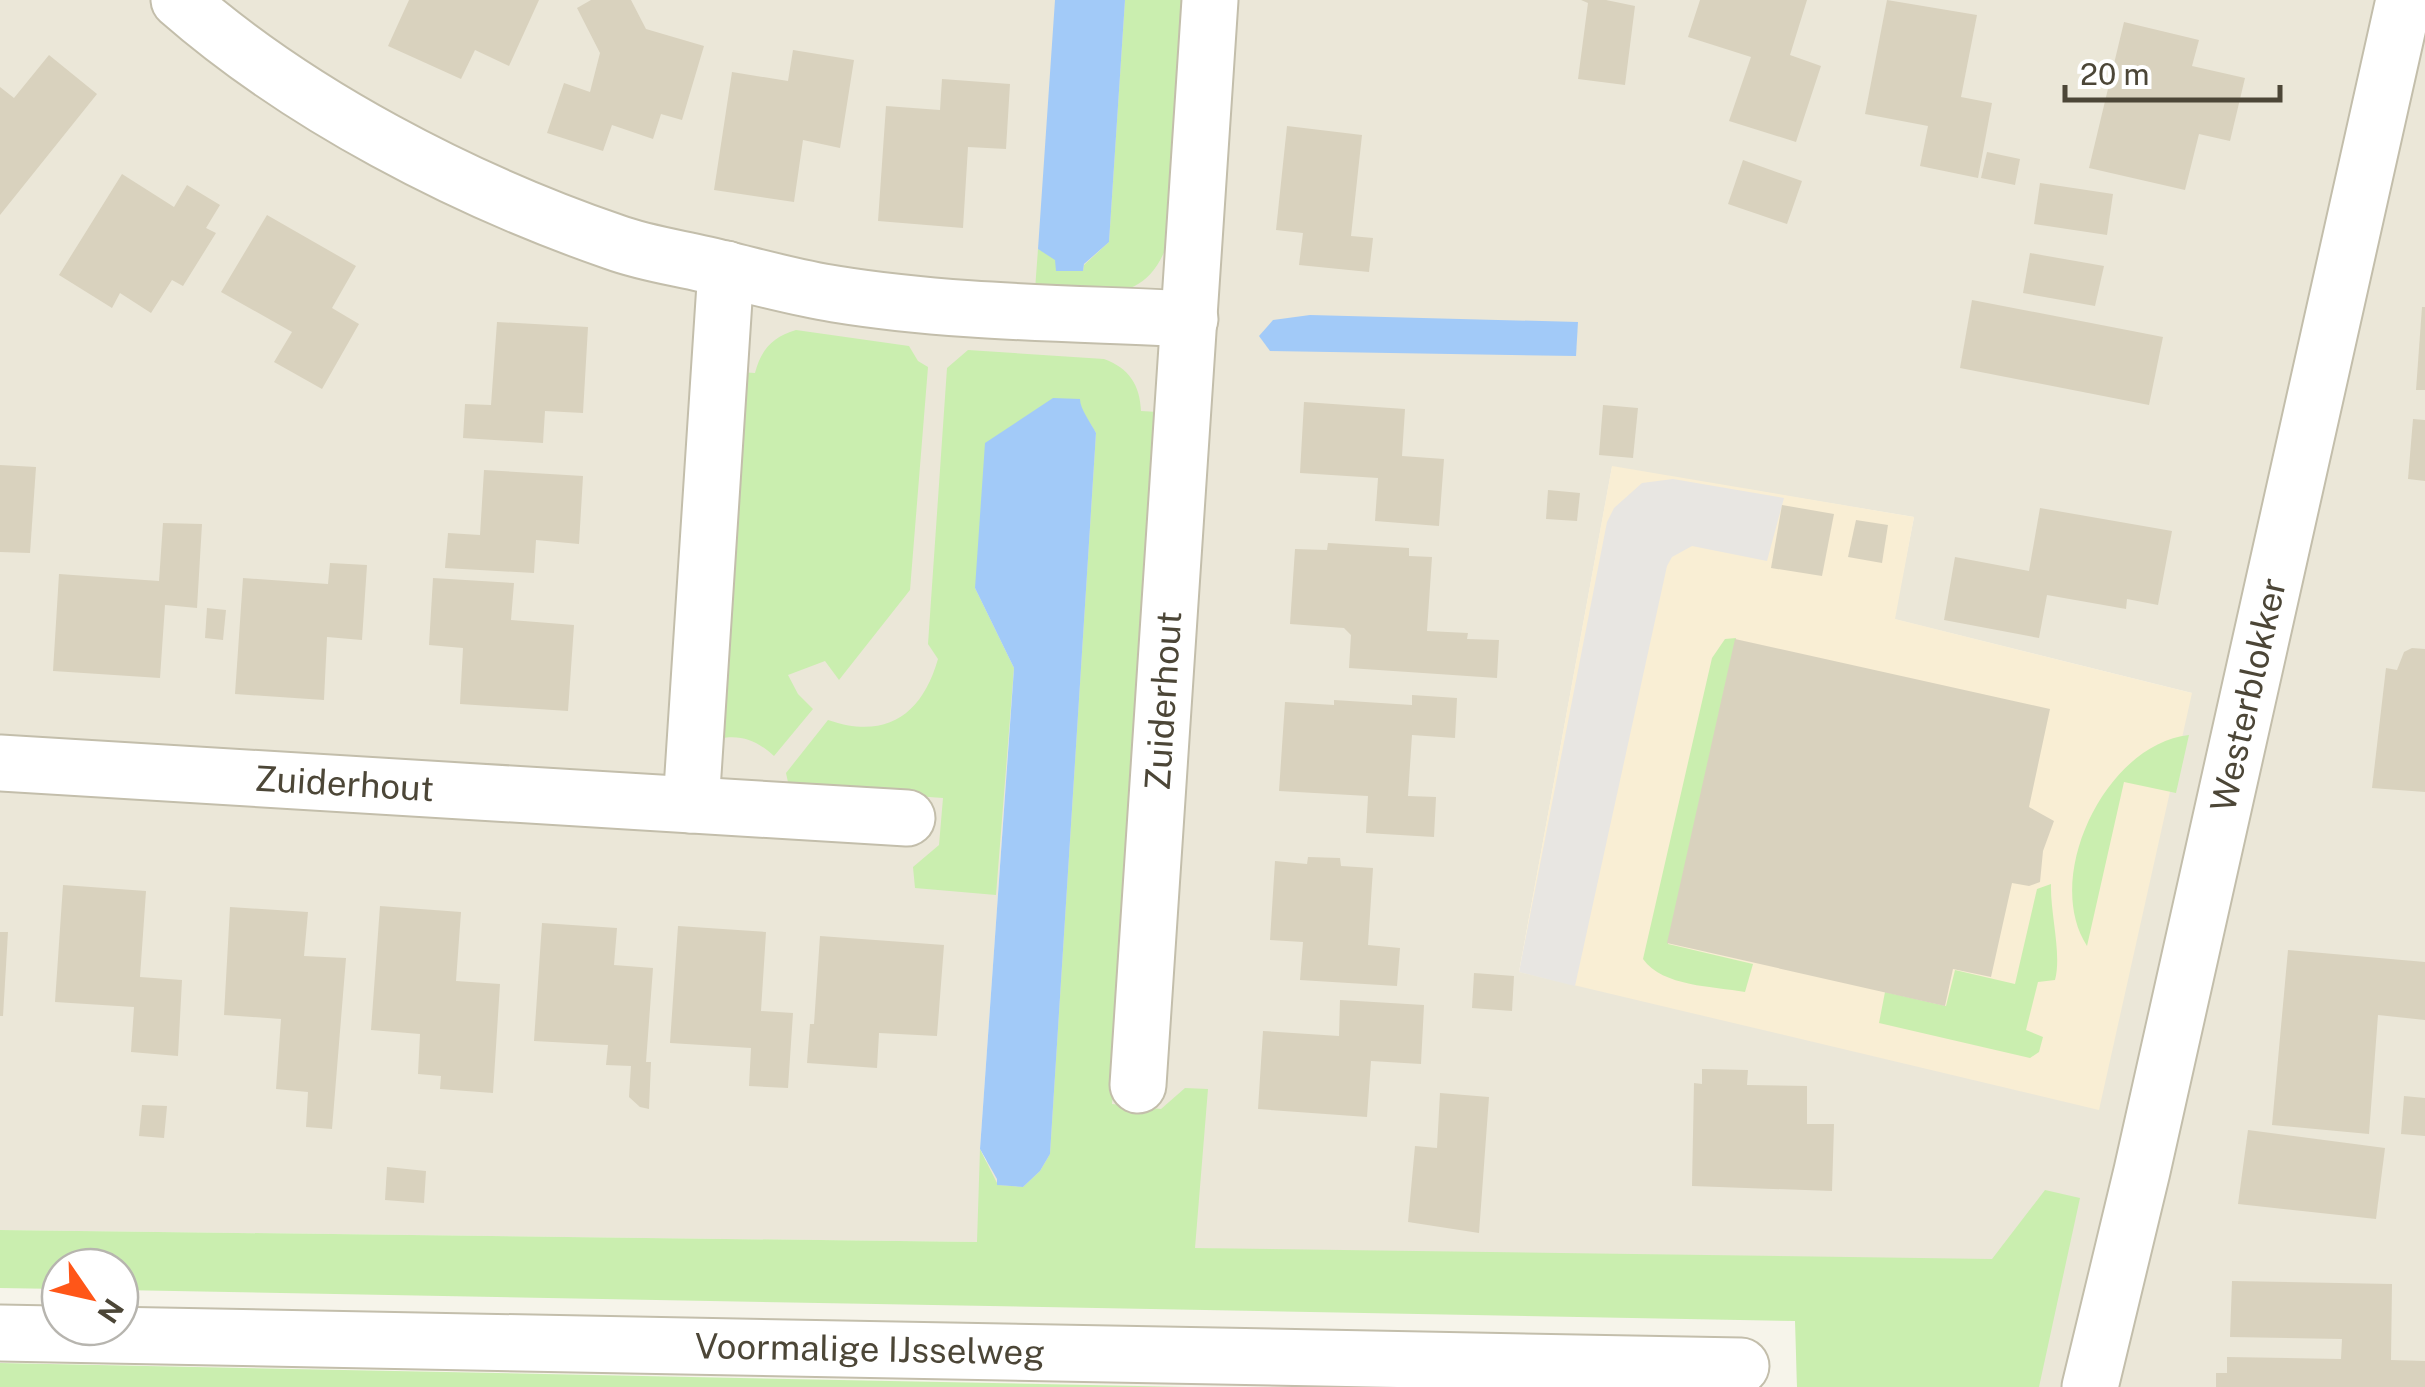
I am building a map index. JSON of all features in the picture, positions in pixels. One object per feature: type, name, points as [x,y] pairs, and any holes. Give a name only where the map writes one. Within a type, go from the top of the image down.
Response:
[{"type":"street","points":[[179,0],[211,28],[324,104],[440,171],[616,243],[788,286],[945,307],[1190,319]]},
{"type":"street","name":"Zuiderhout","points":[[1138,1085],[1210,0]]},
{"type":"street","name":"Westerblokker","points":[[2090,1387],[2404,0]]},
{"type":"street","points":[[691,804],[726,269]]},
{"type":"street","name":"Zuiderhout","points":[[0,763],[906,818]]},
{"type":"street","name":"Voormalige IJsselweg","points":[[0,1332],[1742,1366]]},
{"type":"shaded area","points":[[0,0],[2425,0],[2425,1387],[1797,1387],[1796,1321],[1498,1257],[977,1242],[0,1230]],"holes":[[[1096,433],[986,1165],[980,1149],[1014,668],[975,588]],[[1612,467],[1914,517],[1894,619],[2192,693],[1519,972]]]},
{"type":"shaded area","points":[[1612,466],[1914,517],[1895,619],[2192,693],[2099,1110],[1519,972]]},
{"type":"shaded area","points":[[1673,479],[1784,498],[1767,561],[1692,546],[1672,557],[1575,986],[1519,972],[1607,522],[1614,508],[1642,483]]},
{"type":"green space","points":[[1125,0],[1184,0],[1169,239],[1159,262],[1132,287],[1098,294],[1035,290],[1038,249],[1083,271],[1084,265],[1109,242]]},
{"type":"green space","points":[[796,330],[909,346],[918,361],[928,367],[910,590],[839,680],[825,661],[788,675],[798,694],[813,709],[774,756],[748,740],[717,739],[740,372],[755,373],[769,346]]},
{"type":"green space","points":[[968,350],[1104,359],[1132,379],[1141,411],[1158,412],[1112,1104],[1161,1109],[1185,1088],[1208,1089],[1195,1248],[1992,1259],[2045,1190],[2080,1198],[2039,1387],[1797,1387],[1795,1321],[140,1290],[140,1247],[40,1247],[40,1289],[0,1288],[0,1230],[977,1242],[980,1149],[998,1185],[1023,1187],[1040,1171],[1050,1154],[1096,433],[1080,407],[1052,402],[975,588],[1014,668],[996,895],[915,888],[913,867],[939,845],[943,798],[789,787],[786,773],[828,720],[867,727],[884,724],[911,708],[931,679],[938,659],[928,644],[947,368]]},
{"type":"green space","points":[[1736,638],[1668,944],[1753,964],[1745,992],[1676,980],[1643,959],[1712,658],[1725,639]]},
{"type":"green space","points":[[2189,735],[2176,793],[2124,782],[2087,946],[2075,917],[2072,885],[2078,851],[2090,818],[2108,788],[2132,762],[2159,744]]},
{"type":"green space","points":[[2051,884],[2057,970],[2055,980],[2038,982],[2026,1030],[2043,1037],[2039,1052],[2030,1058],[1879,1023],[1885,992],[1946,1006],[1955,970],[2015,984],[2037,889]]},
{"type":"green space","points":[[0,1363],[1187,1387],[0,1387]]},
{"type":"water","points":[[1055,0],[1125,0],[1109,242],[1084,264],[1083,271],[1056,271],[1055,260],[1038,249]]},
{"type":"water","points":[[1310,315],[1578,322],[1576,356],[1270,351],[1259,336],[1273,320]]},
{"type":"water","points":[[1053,398],[1080,399],[1096,433],[1050,1154],[1040,1171],[1023,1187],[997,1185],[980,1149],[1014,668],[975,588],[985,443]]},
{"type":"building","points":[[409,0],[539,0],[509,66],[475,50],[461,79],[388,46]]},
{"type":"building","points":[[591,0],[631,0],[646,29],[704,46],[682,120],[661,114],[653,139],[612,125],[603,151],[547,133],[564,83],[590,92],[600,53],[577,8]]},
{"type":"building","points":[[1581,0],[1635,6],[1625,85],[1578,79],[1588,3]]},
{"type":"building","points":[[1700,0],[1807,0],[1790,55],[1821,66],[1796,142],[1729,121],[1751,57],[1688,37]]},
{"type":"building","points":[[1887,0],[1977,15],[1961,97],[1992,103],[1978,178],[1920,166],[1928,126],[1865,114]]},
{"type":"building","points":[[2124,22],[2199,40],[2192,66],[2245,78],[2230,141],[2199,134],[2185,190],[2089,168]]},
{"type":"building","points":[[793,50],[854,60],[840,148],[803,140],[794,202],[714,190],[732,72],[788,81]]},
{"type":"building","points":[[49,55],[97,94],[0,215],[0,87],[14,98]]},
{"type":"building","points":[[942,79],[1010,84],[1006,149],[968,147],[963,228],[878,221],[886,106],[940,110]]},
{"type":"building","points":[[1287,126],[1362,135],[1351,236],[1373,238],[1369,272],[1299,265],[1303,233],[1276,230]]},
{"type":"building","points":[[1987,152],[2020,159],[2015,185],[1981,178]]},
{"type":"building","points":[[1743,160],[1802,181],[1787,224],[1728,204]]},
{"type":"building","points":[[122,174],[174,207],[187,185],[220,205],[206,228],[216,233],[183,286],[172,280],[151,313],[120,293],[112,308],[59,275]]},
{"type":"building","points":[[2040,183],[2113,194],[2107,235],[2034,224]]},
{"type":"building","points":[[267,215],[356,266],[332,308],[359,324],[322,389],[274,362],[292,332],[221,292]]},
{"type":"building","points":[[2030,253],[2104,266],[2095,306],[2023,293]]},
{"type":"building","points":[[1972,300],[2163,337],[2149,405],[1960,368]]},
{"type":"building","points":[[2422,307],[2425,390],[2416,390]]},
{"type":"building","points":[[497,322],[588,327],[583,413],[545,411],[543,443],[463,438],[465,404],[491,405]]},
{"type":"building","points":[[1304,402],[1405,409],[1402,456],[1444,459],[1439,526],[1375,521],[1378,478],[1300,473]]},
{"type":"building","points":[[1603,405],[1638,408],[1633,458],[1599,455]]},
{"type":"building","points":[[2413,419],[2425,420],[2425,481],[2408,479]]},
{"type":"building","points":[[0,465],[36,467],[30,553],[0,552]]},
{"type":"building","points":[[484,470],[583,476],[579,544],[536,540],[534,573],[445,568],[448,533],[480,535]]},
{"type":"building","points":[[1548,490],[1580,493],[1577,521],[1546,519]]},
{"type":"building","points":[[1782,505],[1834,514],[1822,576],[1771,568]]},
{"type":"building","points":[[2040,508],[2172,531],[2158,605],[2127,599],[2126,609],[2047,595],[2039,638],[1944,620],[1955,557],[2029,571]]},
{"type":"building","points":[[1856,520],[1888,525],[1882,563],[1848,557]]},
{"type":"building","points":[[163,523],[202,524],[197,608],[165,605],[160,678],[53,671],[59,574],[159,581]]},
{"type":"building","points":[[1328,543],[1409,548],[1409,556],[1432,557],[1427,631],[1468,633],[1467,639],[1499,640],[1497,678],[1349,668],[1351,635],[1344,628],[1290,624],[1295,549],[1327,550]]},
{"type":"building","points":[[330,563],[367,565],[362,640],[327,637],[324,700],[235,694],[243,578],[328,584]]},
{"type":"building","points":[[433,578],[514,583],[511,620],[574,625],[568,711],[460,704],[463,648],[429,645]]},
{"type":"building","points":[[207,608],[226,610],[223,640],[205,638]]},
{"type":"building","points":[[1735,639],[2050,709],[2029,807],[2054,821],[2043,851],[2040,882],[2029,886],[2012,883],[1991,977],[1953,969],[1945,1006],[1667,943]]},
{"type":"building","points":[[2425,649],[2425,792],[2372,788],[2386,668],[2397,670],[2404,652]]},
{"type":"building","points":[[1412,695],[1457,698],[1455,738],[1412,735],[1408,796],[1436,797],[1434,837],[1366,833],[1368,796],[1279,791],[1285,702],[1334,705],[1334,700],[1412,705]]},
{"type":"building","points":[[1308,857],[1340,858],[1341,866],[1373,868],[1368,945],[1400,948],[1397,986],[1300,980],[1303,942],[1270,940],[1275,861],[1307,864]]},
{"type":"building","points":[[63,885],[146,891],[140,977],[182,980],[178,1056],[131,1052],[134,1007],[55,1002]]},
{"type":"building","points":[[380,906],[461,912],[456,981],[500,984],[493,1093],[440,1089],[441,1076],[418,1074],[420,1034],[371,1030]]},
{"type":"building","points":[[230,907],[308,912],[304,956],[346,958],[332,1129],[306,1127],[308,1092],[276,1089],[281,1019],[224,1015]]},
{"type":"building","points":[[542,923],[617,928],[614,965],[653,968],[646,1062],[651,1062],[649,1109],[629,1097],[631,1066],[606,1065],[608,1045],[534,1041]]},
{"type":"building","points":[[678,926],[766,932],[761,1011],[793,1013],[788,1088],[749,1086],[751,1048],[670,1043]]},
{"type":"building","points":[[0,932],[8,932],[3,1016],[0,1016]]},
{"type":"building","points":[[820,936],[944,945],[937,1036],[879,1033],[877,1068],[807,1063]]},
{"type":"building","points":[[2288,950],[2425,962],[2425,1020],[2378,1015],[2369,1134],[2272,1125]]},
{"type":"building","points":[[1474,973],[1514,976],[1512,1011],[1472,1008]]},
{"type":"building","points":[[1340,1000],[1424,1005],[1421,1064],[1371,1061],[1367,1117],[1258,1109],[1263,1031],[1339,1036]]},
{"type":"building","points":[[1702,1069],[1748,1070],[1747,1085],[1807,1086],[1807,1124],[1834,1124],[1832,1191],[1692,1186],[1694,1083],[1702,1084]]},
{"type":"building","points":[[1440,1093],[1489,1097],[1479,1233],[1408,1222],[1415,1146],[1437,1148]]},
{"type":"building","points":[[2404,1096],[2425,1098],[2425,1136],[2401,1134]]},
{"type":"building","points":[[142,1105],[167,1106],[164,1138],[139,1136]]},
{"type":"building","points":[[2248,1130],[2385,1148],[2376,1219],[2238,1204]]},
{"type":"building","points":[[387,1167],[426,1171],[424,1203],[385,1200]]},
{"type":"building","points":[[2232,1281],[2392,1284],[2391,1360],[2425,1361],[2425,1387],[2216,1387],[2216,1373],[2227,1373],[2227,1357],[2341,1359],[2342,1339],[2230,1337]]}]
